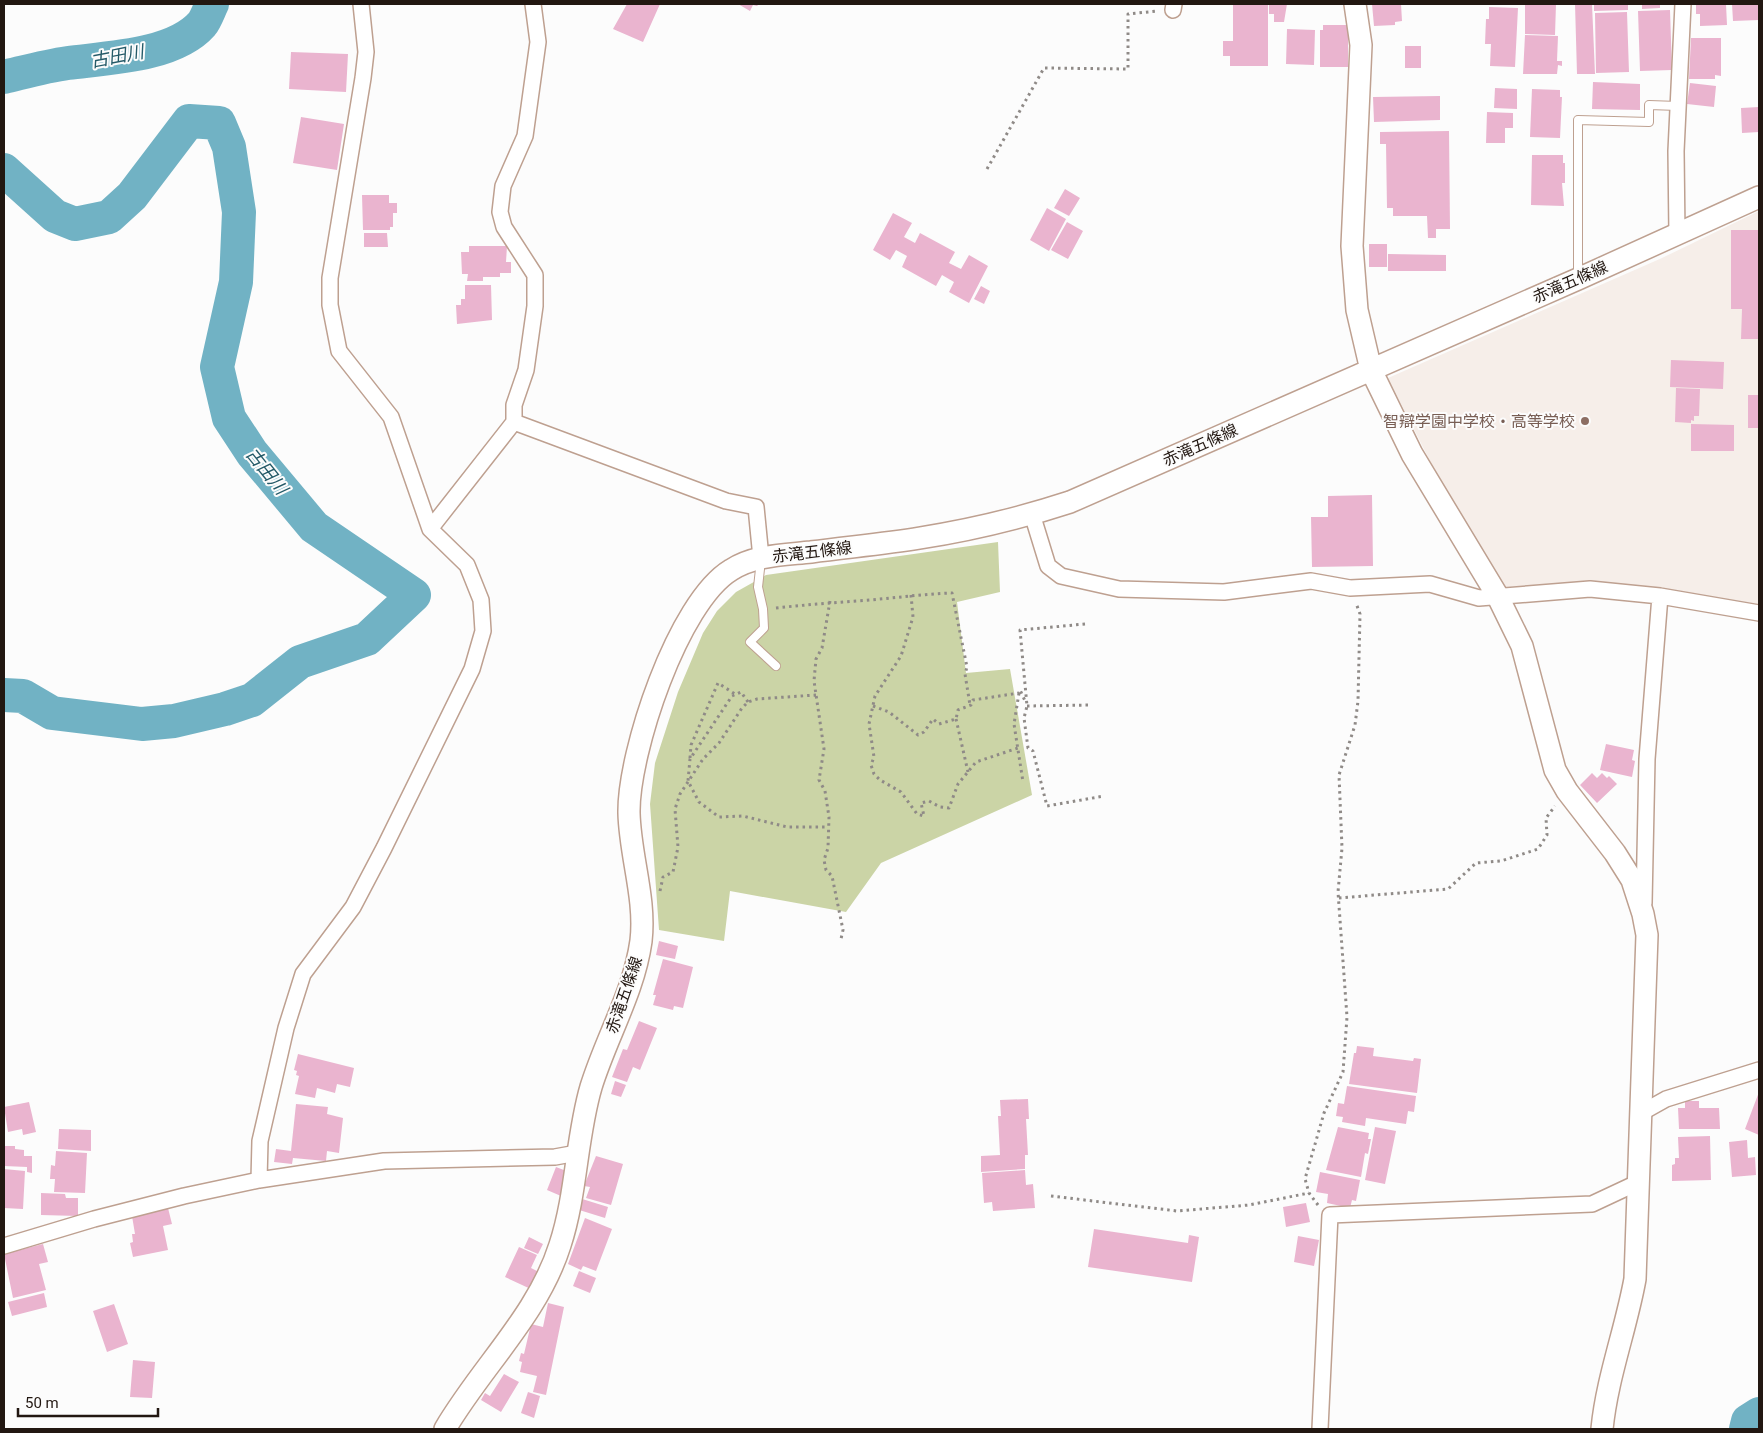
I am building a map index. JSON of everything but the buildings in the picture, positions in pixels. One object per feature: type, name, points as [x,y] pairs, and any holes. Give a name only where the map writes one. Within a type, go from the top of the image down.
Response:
[{"type":"main road","points":[[1355,4],[1361,45],[1352,246],[1357,310],[1371,370],[1412,454],[1497,595],[1522,646],[1555,770],[1567,791],[1615,853],[1632,880],[1644,914],[1647,935],[1636,1279],[1628,1317],[1611,1374],[1602,1429]]},
{"type":"main road","name":"赤滝五條線","points":[[445,1429],[477,1380],[532,1307],[550,1273],[562,1241],[577,1153],[592,1084],[637,965],[642,919],[630,837],[631,781],[648,712],[683,629],[697,602],[716,579],[735,567],[761,558],[918,538],[989,525],[1032,514],[1107,486],[1578,279],[1759,197]]},
{"type":"street","points":[[259,1180],[260,1141],[286,1028],[303,974],[353,906],[380,857],[472,669],[483,631],[480,600],[467,565],[430,529],[391,418],[339,351],[330,304],[330,278],[366,52],[361,4]]},
{"type":"street","points":[[430,529],[514,422],[514,405],[526,370],[534,315],[534,275],[504,227],[500,212],[503,186],[526,136],[538,42],[533,4]]},
{"type":"street","points":[[1677,235],[1676,151],[1682,4]]},
{"type":"street","points":[[514,422],[726,500],[756,507],[761,558]]},
{"type":"street","points":[[1032,514],[1048,566],[1061,576],[1119,589],[1214,592],[1311,582],[1350,588],[1430,584],[1479,598],[1497,595],[1590,589],[1660,596],[1759,613]]},
{"type":"street","points":[[1644,914],[1648,749],[1660,596]]},
{"type":"street","points":[[1641,1113],[1666,1099],[1759,1070]]},
{"type":"street","points":[[4,1246],[94,1219],[184,1196],[259,1180],[384,1161],[554,1157],[577,1153]]},
{"type":"street","points":[[1320,1429],[1330,1215],[1592,1204],[1639,1182]]},
{"type":"lane","points":[[1578,279],[1578,120],[1649,122],[1650,105],[1678,106]]},
{"type":"lane","points":[[761,558],[758,587],[764,609],[764,628],[750,642],[776,666]]},
{"type":"path","points":[[987,169],[1044,68],[1128,69],[1128,14],[1174,7]]},
{"type":"path","points":[[1330,1215],[1315,1203],[1309,1193],[1305,1179],[1324,1113],[1343,1072],[1347,1017],[1339,898],[1342,848],[1340,775],[1355,725],[1358,701],[1360,614],[1350,588]]},
{"type":"path","points":[[764,609],[830,601],[856,602],[911,595],[952,593],[967,667],[965,674],[970,705]]},
{"type":"path","points":[[911,595],[913,617],[901,656],[878,688],[869,724],[874,757],[871,765],[874,774],[888,786],[901,792],[921,817],[924,816],[921,803],[929,801],[940,807],[949,808],[958,784],[976,762],[1018,748]]},
{"type":"path","points":[[830,601],[822,648],[816,658],[814,681],[824,749],[819,780],[825,790],[830,817],[828,848],[824,860],[826,870],[832,876],[843,930],[840,939]]},
{"type":"path","points":[[1085,624],[1020,630],[1027,706],[1024,718],[1028,748],[1033,751],[1047,806],[1104,796]]},
{"type":"path","points":[[735,694],[718,682],[691,745],[688,781],[703,806],[719,817],[743,816],[787,827],[828,827]]},
{"type":"path","points":[[968,772],[956,719],[958,710],[970,705],[973,700],[1019,693],[1020,690],[1027,706]]},
{"type":"path","points":[[690,759],[723,707],[735,694],[741,692],[748,702]]},
{"type":"path","points":[[1019,693],[1014,724],[1023,782]]},
{"type":"path","points":[[639,898],[660,893],[662,876],[673,872],[678,847],[674,809],[688,781],[719,743],[748,702],[816,695]]},
{"type":"path","points":[[1027,706],[1091,705]]},
{"type":"path","points":[[873,706],[889,712],[918,735],[924,732],[933,718],[939,724],[956,719]]},
{"type":"path","points":[[1339,898],[1448,889],[1476,863],[1501,861],[1538,849],[1547,835],[1546,818],[1567,791]]},
{"type":"path","points":[[1051,1196],[1177,1211],[1249,1205],[1309,1193]]},
{"type":"shaded area","name":"智辯学園中学校・高等学校","points":[[1759,211],[1759,604],[1690,595],[1668,589],[1573,583],[1505,587],[1432,465],[1388,378],[1662,258]]},
{"type":"green space","points":[[998,542],[1000,592],[957,602],[966,673],[1010,669],[1032,795],[881,863],[846,912],[730,891],[724,941],[659,930],[650,804],[655,763],[678,692],[703,633],[717,611],[736,592],[766,575]]},
{"type":"waterway","name":"古田川","points":[[4,77],[60,64],[120,57],[158,49],[190,35],[202,24],[212,4]]},
{"type":"waterway","name":"古田川","points":[[4,170],[55,216],[75,224],[109,217],[132,196],[189,121],[219,123],[229,147],[239,212],[236,282],[217,367],[229,418],[252,453],[314,527],[414,595],[367,639],[300,662],[252,700],[225,709],[174,721],[142,724],[52,713],[23,696],[4,695]]},
{"type":"waterway","points":[[1746,1429],[1748,1421],[1759,1414]]},
{"type":"place","name":"智辯学園中学校・高等学校","points":[[1585,421]]}]
